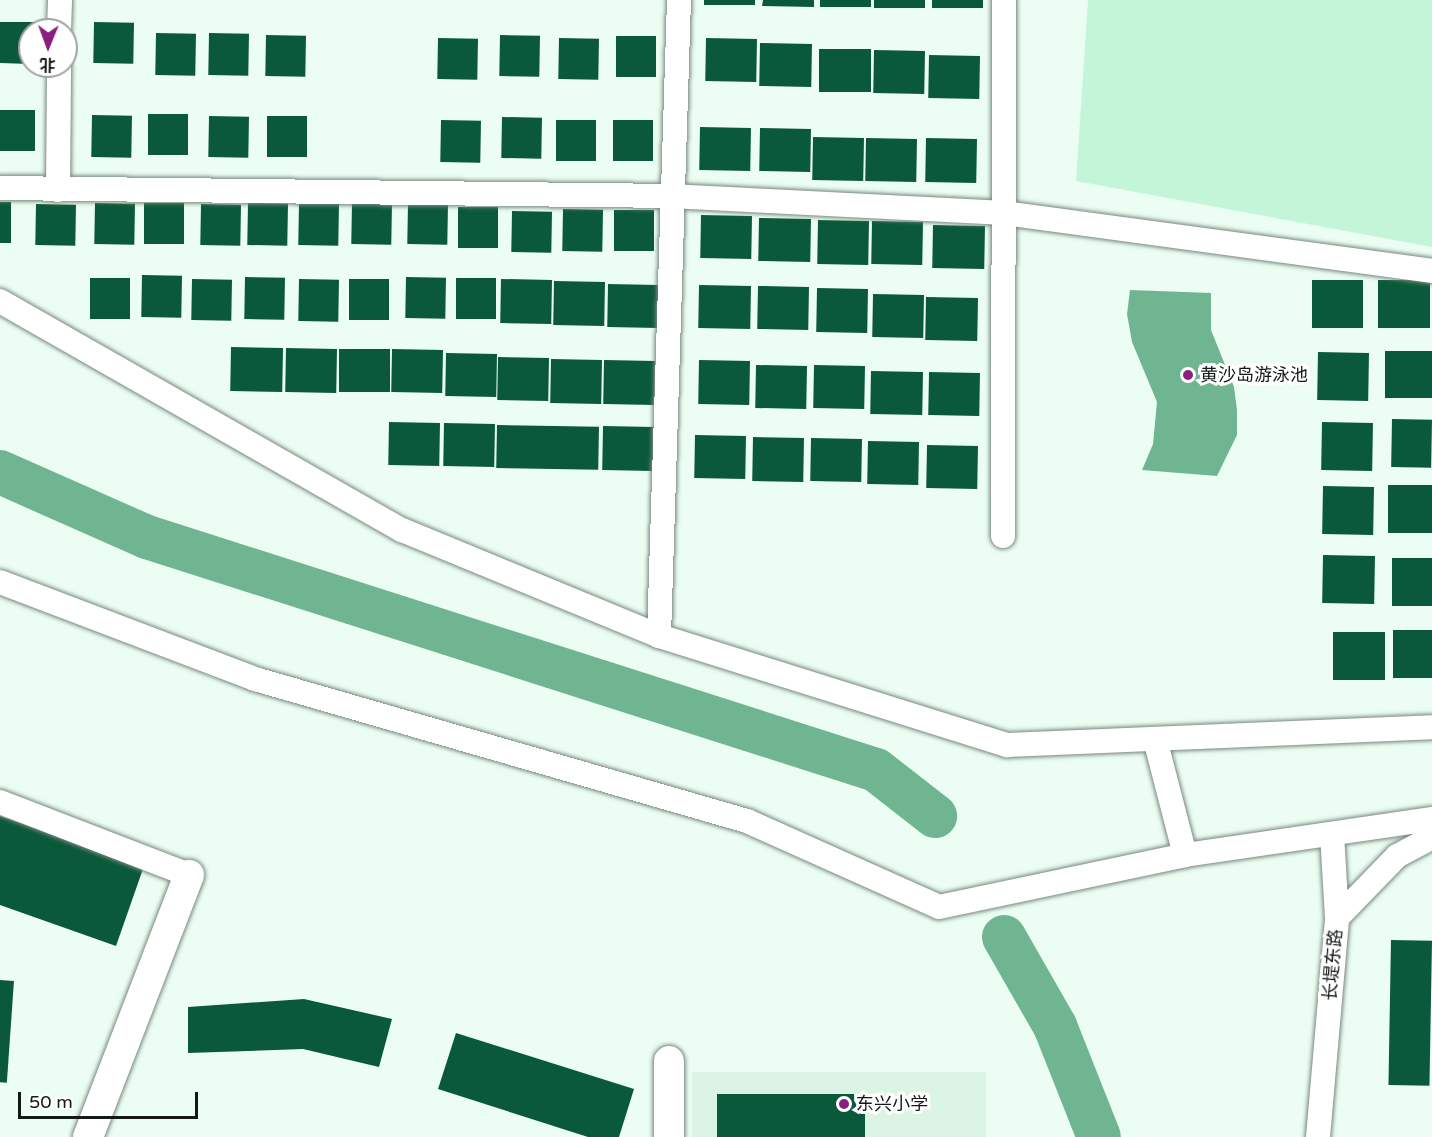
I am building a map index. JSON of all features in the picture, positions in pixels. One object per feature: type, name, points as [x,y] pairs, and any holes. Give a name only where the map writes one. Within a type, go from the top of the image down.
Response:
[{"type":"street","points":[[59,18],[60,0]]},
{"type":"street","points":[[659,636],[679,0]]},
{"type":"street","points":[[1003,536],[1004,0]]},
{"type":"street","points":[[58,190],[59,78]]},
{"type":"street","points":[[0,188],[672,196],[1004,213],[1432,271]]},
{"type":"street","points":[[0,301],[402,530],[659,636],[1007,745],[1432,727]]},
{"type":"street","points":[[0,582],[255,680],[747,821],[939,907],[1185,855],[1432,819]]},
{"type":"street","points":[[1155,739],[1185,855]]},
{"type":"street","points":[[0,801],[189,875],[88,1137]]},
{"type":"street","points":[[1332,834],[1337,918]]},
{"type":"street","name":"长堤东路","points":[[1318,1137],[1337,918],[1397,856],[1432,837]]},
{"type":"street","points":[[669,1061],[669,1137]]},
{"type":"shaded area","points":[[1088,0],[1432,0],[1432,247],[1076,181]]},
{"type":"shaded area","name":"黄沙岛游泳池","points":[[1130,290],[1211,293],[1211,330],[1234,387],[1237,410],[1237,435],[1217,476],[1142,470],[1153,444],[1157,402],[1132,342],[1127,314]]},
{"type":"shaded area","name":"东兴小学","points":[[692,1072],[986,1072],[986,1137],[692,1137]]},
{"type":"building","points":[[704,0],[755,0],[755,5],[704,5]]},
{"type":"building","points":[[763,0],[814,0],[814,7],[762,6]]},
{"type":"building","points":[[820,0],[871,0],[871,7],[820,7]]},
{"type":"building","points":[[874,0],[925,0],[925,8],[874,8]]},
{"type":"building","points":[[932,0],[983,0],[983,8],[932,8]]},
{"type":"building","points":[[0,22],[18,22],[18,64],[0,63]]},
{"type":"building","points":[[94,22],[134,23],[133,64],[93,63]]},
{"type":"building","points":[[156,33],[196,34],[195,76],[155,75]]},
{"type":"building","points":[[209,33],[249,34],[248,76],[208,75]]},
{"type":"building","points":[[266,35],[306,36],[305,77],[265,76]]},
{"type":"building","points":[[500,35],[540,36],[539,77],[499,76]]},
{"type":"building","points":[[616,36],[656,36],[656,77],[616,77]]},
{"type":"building","points":[[438,38],[478,39],[477,80],[437,79]]},
{"type":"building","points":[[559,38],[599,39],[598,80],[558,79]]},
{"type":"building","points":[[706,38],[757,39],[756,82],[705,81]]},
{"type":"building","points":[[760,43],[812,44],[811,87],[759,86]]},
{"type":"building","points":[[819,49],[871,49],[871,92],[819,92]]},
{"type":"building","points":[[874,50],[925,51],[924,94],[873,93]]},
{"type":"building","points":[[929,55],[980,56],[979,99],[928,98]]},
{"type":"building","points":[[0,110],[35,110],[35,151],[0,151]]},
{"type":"building","points":[[148,114],[188,114],[188,155],[148,155]]},
{"type":"building","points":[[92,115],[132,116],[131,158],[91,157]]},
{"type":"building","points":[[209,116],[249,117],[248,158],[208,157]]},
{"type":"building","points":[[267,116],[307,116],[307,157],[267,157]]},
{"type":"building","points":[[502,117],[542,118],[541,159],[501,158]]},
{"type":"building","points":[[441,120],[481,121],[480,163],[440,162]]},
{"type":"building","points":[[556,120],[596,120],[596,161],[556,161]]},
{"type":"building","points":[[613,120],[653,120],[653,161],[613,161]]},
{"type":"building","points":[[700,127],[751,128],[750,171],[699,170]]},
{"type":"building","points":[[760,128],[811,129],[810,172],[759,171]]},
{"type":"building","points":[[813,137],[864,138],[863,181],[812,180]]},
{"type":"building","points":[[866,138],[917,139],[916,182],[865,181]]},
{"type":"building","points":[[926,138],[977,139],[976,183],[925,182]]},
{"type":"building","points":[[0,202],[11,202],[11,243],[0,243]]},
{"type":"building","points":[[352,202],[392,203],[391,245],[351,244]]},
{"type":"building","points":[[95,203],[135,204],[134,245],[94,244]]},
{"type":"building","points":[[144,203],[184,203],[184,244],[144,244]]},
{"type":"building","points":[[248,203],[288,204],[287,246],[247,245]]},
{"type":"building","points":[[299,203],[339,204],[338,246],[298,245]]},
{"type":"building","points":[[408,203],[448,204],[447,245],[407,244]]},
{"type":"building","points":[[36,204],[76,205],[75,246],[35,245]]},
{"type":"building","points":[[201,204],[241,205],[240,246],[200,245]]},
{"type":"building","points":[[458,207],[498,207],[498,248],[458,248]]},
{"type":"building","points":[[563,209],[603,210],[602,252],[562,251]]},
{"type":"building","points":[[614,210],[654,210],[654,251],[614,251]]},
{"type":"building","points":[[512,211],[552,212],[551,253],[511,252]]},
{"type":"building","points":[[701,215],[752,216],[751,259],[700,258]]},
{"type":"building","points":[[759,218],[811,219],[810,262],[758,261]]},
{"type":"building","points":[[818,220],[869,221],[868,265],[817,264]]},
{"type":"building","points":[[872,221],[923,222],[922,265],[871,264]]},
{"type":"building","points":[[933,225],[985,226],[984,269],[932,268]]},
{"type":"building","points":[[142,275],[182,276],[181,318],[141,317]]},
{"type":"building","points":[[245,277],[285,278],[284,320],[244,319]]},
{"type":"building","points":[[406,277],[446,278],[445,319],[405,318]]},
{"type":"building","points":[[90,278],[130,278],[130,319],[90,319]]},
{"type":"building","points":[[456,278],[496,278],[496,319],[456,319]]},
{"type":"building","points":[[192,279],[232,280],[231,321],[191,320]]},
{"type":"building","points":[[299,279],[339,280],[338,322],[298,321]]},
{"type":"building","points":[[349,279],[389,279],[389,320],[349,320]]},
{"type":"building","points":[[501,279],[552,280],[551,324],[500,323]]},
{"type":"building","points":[[1312,280],[1363,280],[1363,328],[1312,328]]},
{"type":"building","points":[[1378,280],[1430,280],[1430,328],[1378,328]]},
{"type":"building","points":[[554,281],[605,282],[604,326],[553,325]]},
{"type":"building","points":[[608,284],[659,285],[658,328],[607,327]]},
{"type":"building","points":[[699,285],[751,286],[750,329],[698,328]]},
{"type":"building","points":[[758,286],[809,287],[808,330],[757,329]]},
{"type":"building","points":[[817,288],[868,289],[867,333],[816,332]]},
{"type":"building","points":[[873,294],[924,295],[923,338],[872,337]]},
{"type":"building","points":[[926,297],[978,298],[977,341],[925,340]]},
{"type":"building","points":[[231,347],[283,348],[282,392],[230,391]]},
{"type":"building","points":[[286,348],[337,349],[336,393],[285,392]]},
{"type":"building","points":[[339,349],[390,349],[390,392],[339,392]]},
{"type":"building","points":[[392,349],[443,350],[442,393],[391,392]]},
{"type":"building","points":[[1385,351],[1432,351],[1432,398],[1385,398]]},
{"type":"building","points":[[1318,352],[1369,353],[1368,401],[1317,400]]},
{"type":"building","points":[[446,353],[497,354],[496,397],[445,396]]},
{"type":"building","points":[[498,357],[549,358],[548,401],[497,400]]},
{"type":"building","points":[[551,359],[602,360],[601,404],[550,403]]},
{"type":"building","points":[[604,360],[655,361],[654,405],[603,404]]},
{"type":"building","points":[[699,360],[750,361],[749,405],[698,404]]},
{"type":"building","points":[[756,365],[807,366],[806,409],[755,408]]},
{"type":"building","points":[[814,365],[865,366],[864,409],[813,408]]},
{"type":"building","points":[[871,371],[923,372],[922,415],[870,414]]},
{"type":"building","points":[[929,372],[980,373],[979,416],[928,415]]},
{"type":"building","points":[[1392,419],[1432,420],[1431,468],[1391,467]]},
{"type":"building","points":[[389,422],[440,423],[439,466],[388,465]]},
{"type":"building","points":[[1322,422],[1373,423],[1372,471],[1321,470]]},
{"type":"building","points":[[444,423],[495,424],[494,467],[443,466]]},
{"type":"building","points":[[497,425],[599,427],[598,470],[496,468]]},
{"type":"building","points":[[603,426],[654,427],[653,471],[602,470]]},
{"type":"building","points":[[695,435],[746,436],[745,479],[694,478]]},
{"type":"building","points":[[753,437],[804,438],[803,482],[752,481]]},
{"type":"building","points":[[811,438],[862,439],[861,482],[810,481]]},
{"type":"building","points":[[868,441],[919,442],[918,485],[867,484]]},
{"type":"building","points":[[927,445],[978,446],[977,489],[926,488]]},
{"type":"building","points":[[1388,485],[1432,485],[1432,533],[1388,533]]},
{"type":"building","points":[[1323,486],[1374,487],[1373,535],[1322,534]]},
{"type":"building","points":[[1323,555],[1375,556],[1374,604],[1322,603]]},
{"type":"building","points":[[1392,558],[1432,558],[1432,606],[1392,606]]},
{"type":"building","points":[[1393,630],[1432,630],[1432,678],[1393,678]]},
{"type":"building","points":[[1333,632],[1385,632],[1385,680],[1333,680]]},
{"type":"building","points":[[0,816],[144,866],[116,946],[0,905]]},
{"type":"building","points":[[1391,940],[1432,941],[1429,1086],[1388,1085]]},
{"type":"building","points":[[0,980],[14,981],[7,1083],[0,1082]]},
{"type":"building","points":[[304,999],[392,1019],[379,1067],[303,1049],[188,1053],[188,1007]]},
{"type":"building","points":[[456,1033],[634,1089],[619,1137],[588,1137],[438,1089]]},
{"type":"building","points":[[717,1094],[865,1094],[865,1137],[717,1137]]},
{"type":"waterway","points":[[0,472],[147,537],[876,770],[935,816]]},
{"type":"waterway","points":[[1004,937],[1055,1026],[1099,1137]]},
{"type":"place","name":"黄沙岛游泳池","points":[[1188,375]]},
{"type":"place","name":"东兴小学","points":[[844,1104]]}]
